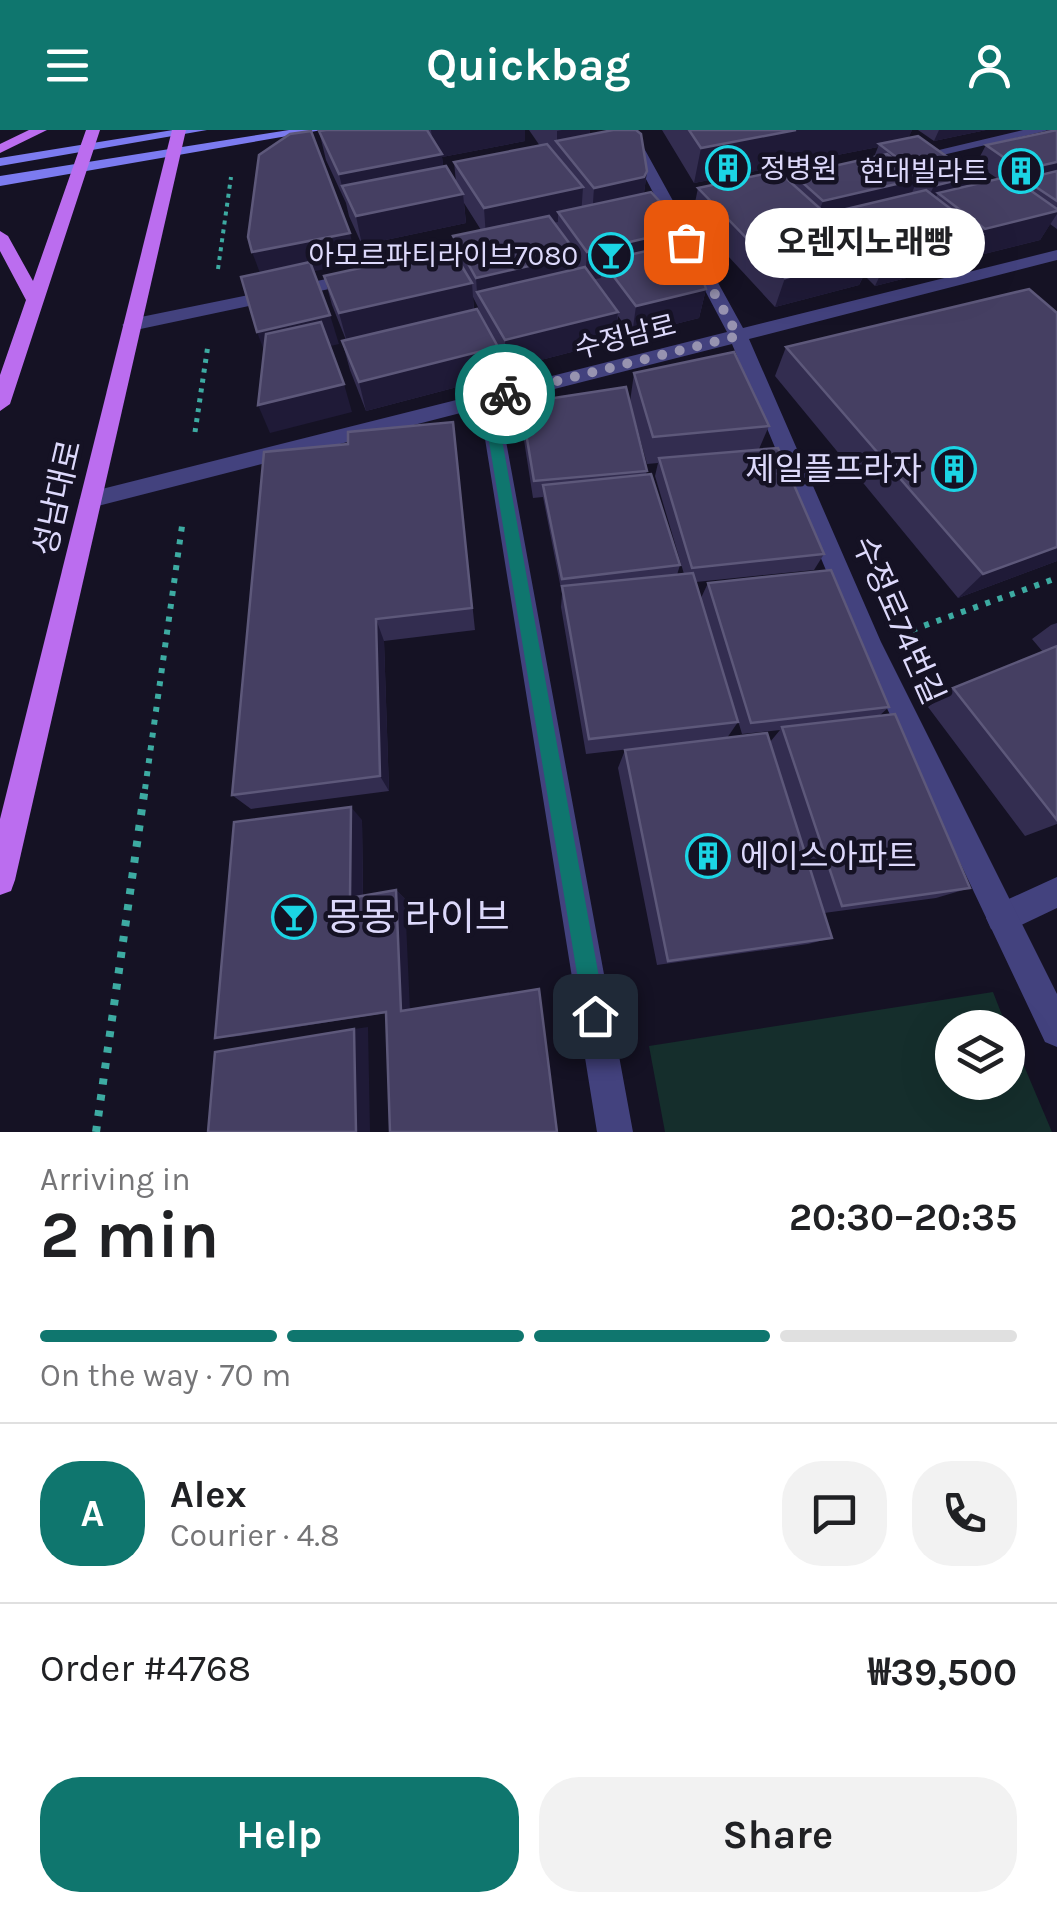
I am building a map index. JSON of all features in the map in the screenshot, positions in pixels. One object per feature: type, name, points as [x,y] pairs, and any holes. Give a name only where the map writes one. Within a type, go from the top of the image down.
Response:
[{"type":"main road","points":[[0,149],[40,130]]},
{"type":"main road","points":[[0,404],[93,130]]},
{"type":"main road","points":[[0,162],[182,137],[315,130]]},
{"type":"main road","points":[[0,181],[80,170],[182,137]]},
{"type":"main road","name":"성남대로","points":[[0,880],[131,326],[182,137]]},
{"type":"main road","points":[[0,236],[36,302]]},
{"type":"street","name":"수정로74번길","points":[[627,130],[738,336],[870,645],[1057,1030]]},
{"type":"street","points":[[894,162],[1043,130]]},
{"type":"street","points":[[650,215],[687,207]]},
{"type":"street","name":"수정남로","points":[[90,500],[1057,255]]},
{"type":"street","points":[[131,326],[365,276]]},
{"type":"street","points":[[488,399],[615,1132]]},
{"type":"street","points":[[1002,918],[1057,892]]},
{"type":"path","points":[[96,1132],[234,158]]},
{"type":"path","points":[[870,645],[1057,578]]},
{"type":"green space","points":[[993,992],[1000,1010],[935,1010],[935,1100],[1025,1100],[1025,1068],[1052,1132],[665,1132],[649,1046]]},
{"type":"building","points":[[427,130],[442,154],[339,174],[319,131]]},
{"type":"building","points":[[613,130],[636,130],[641,134],[647,171],[644,177],[594,188],[556,141]]},
{"type":"building","points":[[689,130],[796,130],[701,148]]},
{"type":"building","points":[[1057,130],[1057,162],[1022,170],[986,145]]},
{"type":"building","points":[[311,131],[350,233],[252,252],[248,237],[259,155],[290,134]]},
{"type":"building","points":[[918,136],[974,176],[934,186],[879,144]]},
{"type":"building","points":[[547,144],[583,187],[484,208],[454,162]]},
{"type":"building","points":[[887,154],[918,179],[823,201],[794,175]]},
{"type":"building","points":[[446,166],[463,194],[356,216],[342,186]]},
{"type":"building","points":[[778,171],[873,256],[785,278],[698,188]]},
{"type":"building","points":[[1057,171],[1057,201],[1024,179]]},
{"type":"building","points":[[1010,176],[1057,211],[985,229],[938,193]]},
{"type":"building","points":[[926,190],[982,233],[889,256],[838,211]]},
{"type":"building","points":[[651,192],[685,229],[587,252],[558,212]]},
{"type":"building","points":[[549,216],[578,255],[476,278],[453,236]]},
{"type":"building","points":[[691,241],[706,289],[636,306],[602,261]]},
{"type":"building","points":[[451,248],[472,283],[339,313],[324,276]]},
{"type":"building","points":[[310,262],[330,315],[257,332],[241,277]]},
{"type":"building","points":[[585,267],[618,312],[505,340],[477,292]]},
{"type":"building","name":"제일플프라자","points":[[1029,289],[1057,313],[1057,547],[983,574],[786,347]]},
{"type":"building","points":[[477,309],[498,347],[359,382],[342,341]]},
{"type":"building","points":[[321,322],[344,384],[258,405],[266,334]]},
{"type":"building","points":[[734,352],[769,426],[653,437],[634,373]]},
{"type":"building","points":[[626,387],[647,471],[534,481],[521,403]]},
{"type":"building","points":[[453,422],[472,608],[376,619],[380,776],[232,795],[264,452],[348,444],[348,432]]},
{"type":"building","points":[[778,448],[824,554],[692,568],[659,458]]},
{"type":"building","points":[[651,474],[680,565],[562,579],[543,485]]},
{"type":"building","points":[[831,570],[889,707],[751,723],[708,583]]},
{"type":"building","points":[[693,573],[738,722],[589,739],[562,586]]},
{"type":"building","points":[[1057,646],[1057,820],[953,688]]},
{"type":"building","points":[[895,714],[970,888],[842,906],[782,727]]},
{"type":"building","name":"에이스아파트","points":[[767,733],[832,938],[668,961],[625,750]]},
{"type":"building","points":[[351,807],[350,898],[396,890],[401,1011],[539,989],[557,1132],[390,1132],[386,1012],[215,1038],[234,822]]},
{"type":"building","points":[[354,1029],[356,1132],[208,1132],[215,1052]]},
{"type":"way so far","points":[[505,394],[738,336],[686,242]]},
{"type":"place","name":"정병원","points":[[728,168]]},
{"type":"place","name":"현대빌라트","points":[[1021,171]]},
{"type":"place","name":"오렌지노래빵","points":[[686,242]]},
{"type":"place","name":"아모르파티라이브7080","points":[[611,255]]},
{"type":"place","name":"제일플프라자","points":[[954,469]]},
{"type":"place","name":"에이스아파트","points":[[708,856]]},
{"type":"place","name":"몽몽 라이브","points":[[294,917]]},
{"type":"route","points":[[505,394],[488,399],[595,1016]]}]
